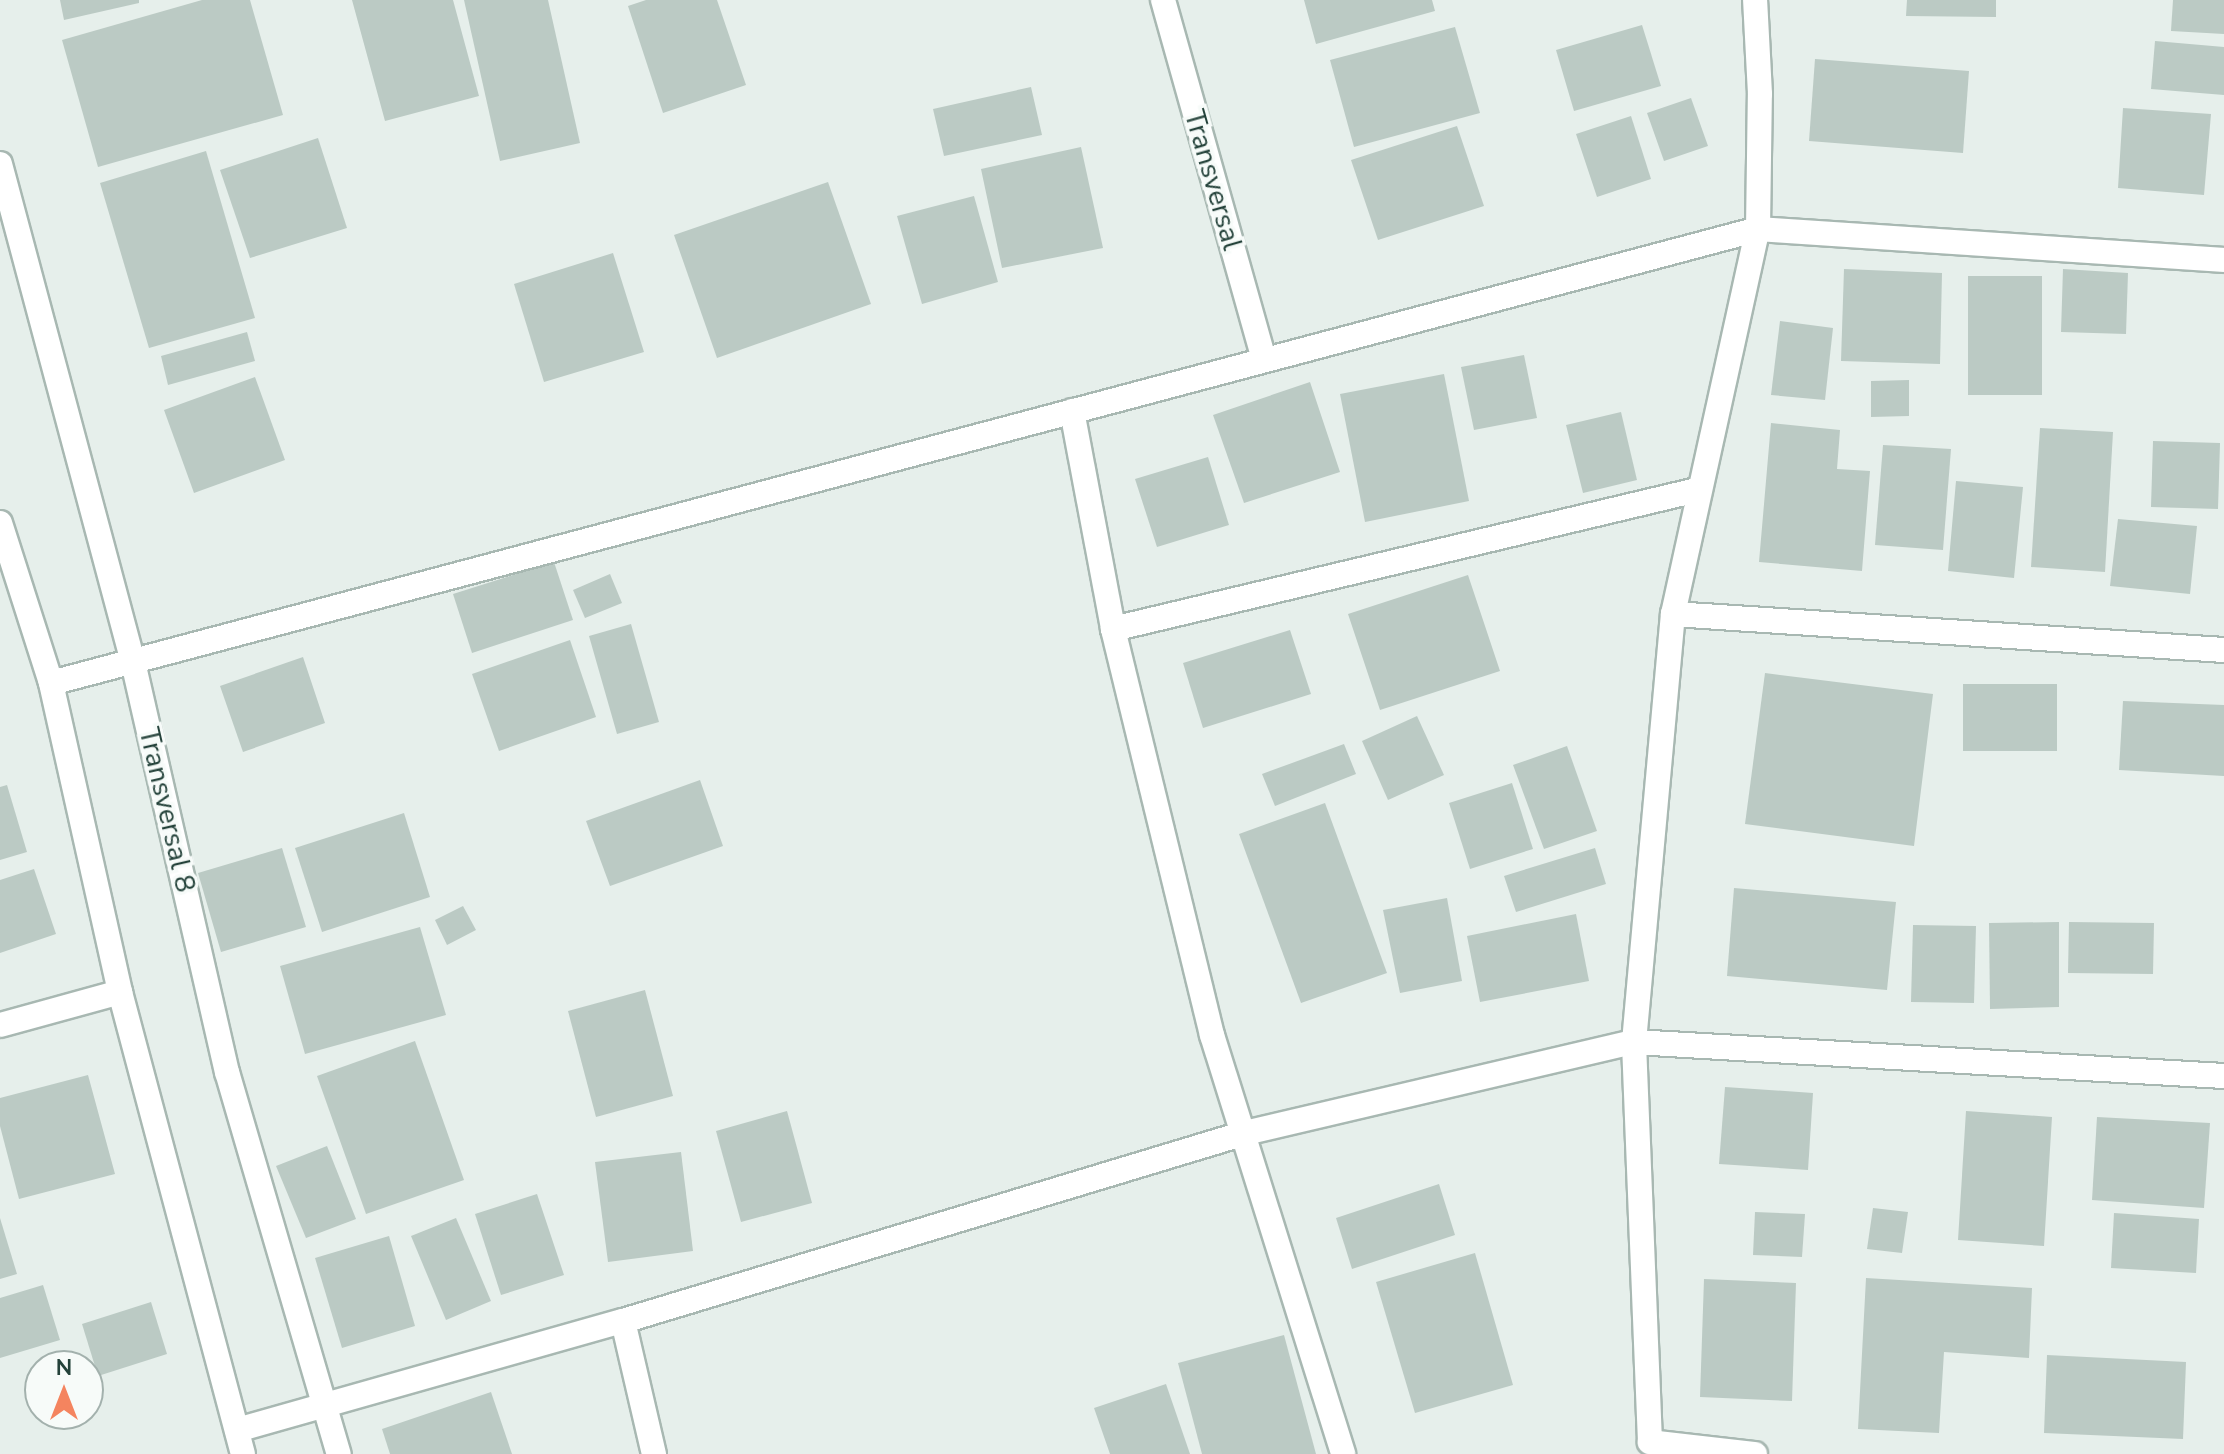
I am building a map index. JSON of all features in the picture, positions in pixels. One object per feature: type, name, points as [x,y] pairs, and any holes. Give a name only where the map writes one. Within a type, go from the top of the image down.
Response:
[{"type":"street","name":"Transversal","points":[[1163,0],[1264,359]]},
{"type":"street","points":[[1755,0],[1760,94],[1758,229],[1697,490],[1673,614],[1634,1042],[1650,1442],[1755,1454]]},
{"type":"street","name":"Transversal 8","points":[[0,164],[133,662],[227,1072],[339,1454]]},
{"type":"street","points":[[51,683],[1758,229],[2224,260]]},
{"type":"street","points":[[1072,411],[1113,629],[1212,1035],[1343,1454]]},
{"type":"street","points":[[1113,629],[1697,490]]},
{"type":"street","points":[[0,523],[51,683],[120,992],[240,1442],[327,1405],[623,1321],[1245,1133],[1634,1042],[2224,1076]]},
{"type":"street","points":[[1673,614],[2224,650]]},
{"type":"street","points":[[0,1025],[120,992]]},
{"type":"street","points":[[623,1321],[654,1454]]},
{"type":"building","points":[[60,0],[139,0],[139,3],[64,20]]},
{"type":"building","points":[[202,0],[250,0],[283,115],[98,167],[62,40]]},
{"type":"building","points":[[352,0],[453,0],[479,96],[385,121]]},
{"type":"building","points":[[464,0],[548,0],[580,143],[500,161]]},
{"type":"building","points":[[646,0],[717,0],[746,85],[663,113],[628,6]]},
{"type":"building","points":[[1304,0],[1432,0],[1435,11],[1316,44]]},
{"type":"building","points":[[1907,0],[1996,0],[1996,17],[1906,16]]},
{"type":"building","points":[[2173,0],[2224,0],[2224,34],[2171,31]]},
{"type":"building","points":[[1642,25],[1661,86],[1574,111],[1556,50]]},
{"type":"building","points":[[1455,27],[1480,113],[1354,147],[1330,60]]},
{"type":"building","points":[[2155,41],[2224,47],[2224,95],[2151,89]]},
{"type":"building","points":[[1815,59],[1969,71],[1963,153],[1809,141]]},
{"type":"building","points":[[1031,87],[1042,135],[944,156],[933,109]]},
{"type":"building","points":[[1691,98],[1708,146],[1664,161],[1647,113]]},
{"type":"building","points":[[2123,108],[2211,114],[2204,195],[2118,188]]},
{"type":"building","points":[[1631,116],[1651,179],[1597,197],[1576,134]]},
{"type":"building","points":[[1457,126],[1484,206],[1378,240],[1351,160]]},
{"type":"building","points":[[318,138],[347,228],[250,258],[220,170]]},
{"type":"building","points":[[1081,147],[1103,248],[1002,268],[981,169]]},
{"type":"building","points":[[206,151],[255,318],[149,348],[100,183]]},
{"type":"building","points":[[828,182],[871,304],[717,358],[674,235]]},
{"type":"building","points":[[974,196],[998,282],[922,304],[897,216]]},
{"type":"building","points":[[613,253],[644,352],[544,382],[514,284]]},
{"type":"building","points":[[1844,269],[1942,273],[1940,364],[1841,361]]},
{"type":"building","points":[[2063,269],[2128,273],[2126,334],[2061,332]]},
{"type":"building","points":[[1968,276],[2042,276],[2042,395],[1968,395]]},
{"type":"building","points":[[1780,321],[1833,328],[1825,400],[1771,395]]},
{"type":"building","points":[[247,332],[255,361],[168,385],[161,356]]},
{"type":"building","points":[[1524,355],[1537,418],[1474,430],[1461,367]]},
{"type":"building","points":[[1444,374],[1469,501],[1365,522],[1340,394]]},
{"type":"building","points":[[255,377],[285,460],[194,493],[164,410]]},
{"type":"building","points":[[1909,380],[1909,416],[1871,417],[1871,381]]},
{"type":"building","points":[[1310,382],[1340,472],[1244,503],[1213,415]]},
{"type":"building","points":[[1621,412],[1637,480],[1583,493],[1566,425]]},
{"type":"building","points":[[1771,423],[1840,430],[1837,469],[1870,471],[1862,571],[1759,562]]},
{"type":"building","points":[[2040,428],[2113,432],[2105,572],[2031,567]]},
{"type":"building","points":[[2153,441],[2220,443],[2218,509],[2151,507]]},
{"type":"building","points":[[1883,445],[1951,449],[1943,550],[1875,545]]},
{"type":"building","points":[[1208,457],[1229,525],[1157,547],[1135,479]]},
{"type":"building","points":[[1956,481],[2023,487],[2014,578],[1948,571]]},
{"type":"building","points":[[2118,519],[2197,526],[2190,594],[2110,586]]},
{"type":"building","points":[[554,562],[573,620],[472,653],[453,594]]},
{"type":"building","points":[[610,574],[622,603],[585,618],[573,590]]},
{"type":"building","points":[[1468,575],[1500,671],[1380,710],[1348,614]]},
{"type":"building","points":[[631,624],[659,722],[617,734],[589,636]]},
{"type":"building","points":[[1290,630],[1311,694],[1203,728],[1183,663]]},
{"type":"building","points":[[570,640],[596,717],[499,751],[472,674]]},
{"type":"building","points":[[303,657],[325,723],[243,752],[220,686]]},
{"type":"building","points":[[1765,673],[1933,694],[1914,846],[1745,824]]},
{"type":"building","points":[[1963,684],[2057,684],[2057,751],[1963,751]]},
{"type":"building","points":[[2123,701],[2224,705],[2224,776],[2119,770]]},
{"type":"building","points":[[1417,716],[1444,775],[1388,800],[1362,741]]},
{"type":"building","points":[[1344,744],[1356,774],[1275,806],[1262,774]]},
{"type":"building","points":[[1567,746],[1597,831],[1544,849],[1513,765]]},
{"type":"building","points":[[700,780],[723,846],[610,886],[586,821]]},
{"type":"building","points":[[1512,783],[1533,849],[1470,869],[1449,803]]},
{"type":"building","points":[[7,785],[27,852],[0,860],[0,787]]},
{"type":"building","points":[[1325,803],[1387,973],[1301,1003],[1239,834]]},
{"type":"building","points":[[404,813],[430,897],[322,932],[295,848]]},
{"type":"building","points":[[282,848],[306,927],[221,952],[198,873]]},
{"type":"building","points":[[1595,848],[1606,884],[1516,912],[1504,876]]},
{"type":"building","points":[[34,869],[56,934],[0,953],[0,880]]},
{"type":"building","points":[[1734,888],[1896,902],[1887,990],[1727,976]]},
{"type":"building","points":[[1447,898],[1462,981],[1400,993],[1383,910]]},
{"type":"building","points":[[463,906],[476,930],[447,945],[435,920]]},
{"type":"building","points":[[1576,914],[1589,981],[1480,1002],[1467,936]]},
{"type":"building","points":[[2059,922],[2059,1007],[1990,1009],[1989,923]]},
{"type":"building","points":[[2069,922],[2154,923],[2153,974],[2068,973]]},
{"type":"building","points":[[1913,925],[1976,926],[1974,1003],[1911,1002]]},
{"type":"building","points":[[420,927],[446,1015],[305,1054],[280,966]]},
{"type":"building","points":[[645,990],[673,1096],[596,1117],[568,1011]]},
{"type":"building","points":[[415,1041],[464,1180],[366,1214],[317,1076]]},
{"type":"building","points":[[88,1075],[115,1174],[19,1199],[0,1126],[0,1098]]},
{"type":"building","points":[[1725,1087],[1813,1093],[1808,1170],[1719,1164]]},
{"type":"building","points":[[787,1111],[812,1203],[741,1222],[716,1131]]},
{"type":"building","points":[[1966,1111],[2052,1117],[2044,1246],[1958,1240]]},
{"type":"building","points":[[2097,1117],[2210,1123],[2204,1208],[2092,1200]]},
{"type":"building","points":[[327,1146],[356,1219],[306,1238],[276,1166]]},
{"type":"building","points":[[681,1152],[693,1251],[608,1262],[595,1162]]},
{"type":"building","points":[[1439,1184],[1455,1235],[1352,1269],[1336,1218]]},
{"type":"building","points":[[537,1194],[564,1275],[501,1295],[475,1214]]},
{"type":"building","points":[[1873,1208],[1908,1212],[1902,1253],[1867,1249]]},
{"type":"building","points":[[1755,1212],[1805,1214],[1802,1257],[1753,1255]]},
{"type":"building","points":[[2114,1213],[2199,1219],[2196,1273],[2111,1268]]},
{"type":"building","points":[[0,1218],[17,1274],[0,1279]]},
{"type":"building","points":[[456,1218],[491,1301],[446,1320],[411,1236]]},
{"type":"building","points":[[389,1236],[415,1326],[342,1348],[315,1258]]},
{"type":"building","points":[[1475,1253],[1513,1385],[1415,1413],[1376,1282]]},
{"type":"building","points":[[1866,1278],[2032,1288],[2029,1358],[1944,1352],[1939,1433],[1858,1429]]},
{"type":"building","points":[[1704,1279],[1796,1283],[1792,1401],[1700,1397]]},
{"type":"building","points":[[43,1285],[60,1340],[0,1358],[0,1298]]},
{"type":"building","points":[[151,1302],[167,1354],[104,1374],[104,1350],[90,1350],[82,1324]]},
{"type":"building","points":[[1284,1335],[1316,1454],[1202,1454],[1178,1363]]},
{"type":"building","points":[[2047,1355],[2186,1362],[2183,1439],[2044,1433]]},
{"type":"building","points":[[1166,1384],[1190,1454],[1110,1454],[1094,1408]]},
{"type":"building","points":[[491,1392],[512,1454],[390,1454],[382,1429]]}]
